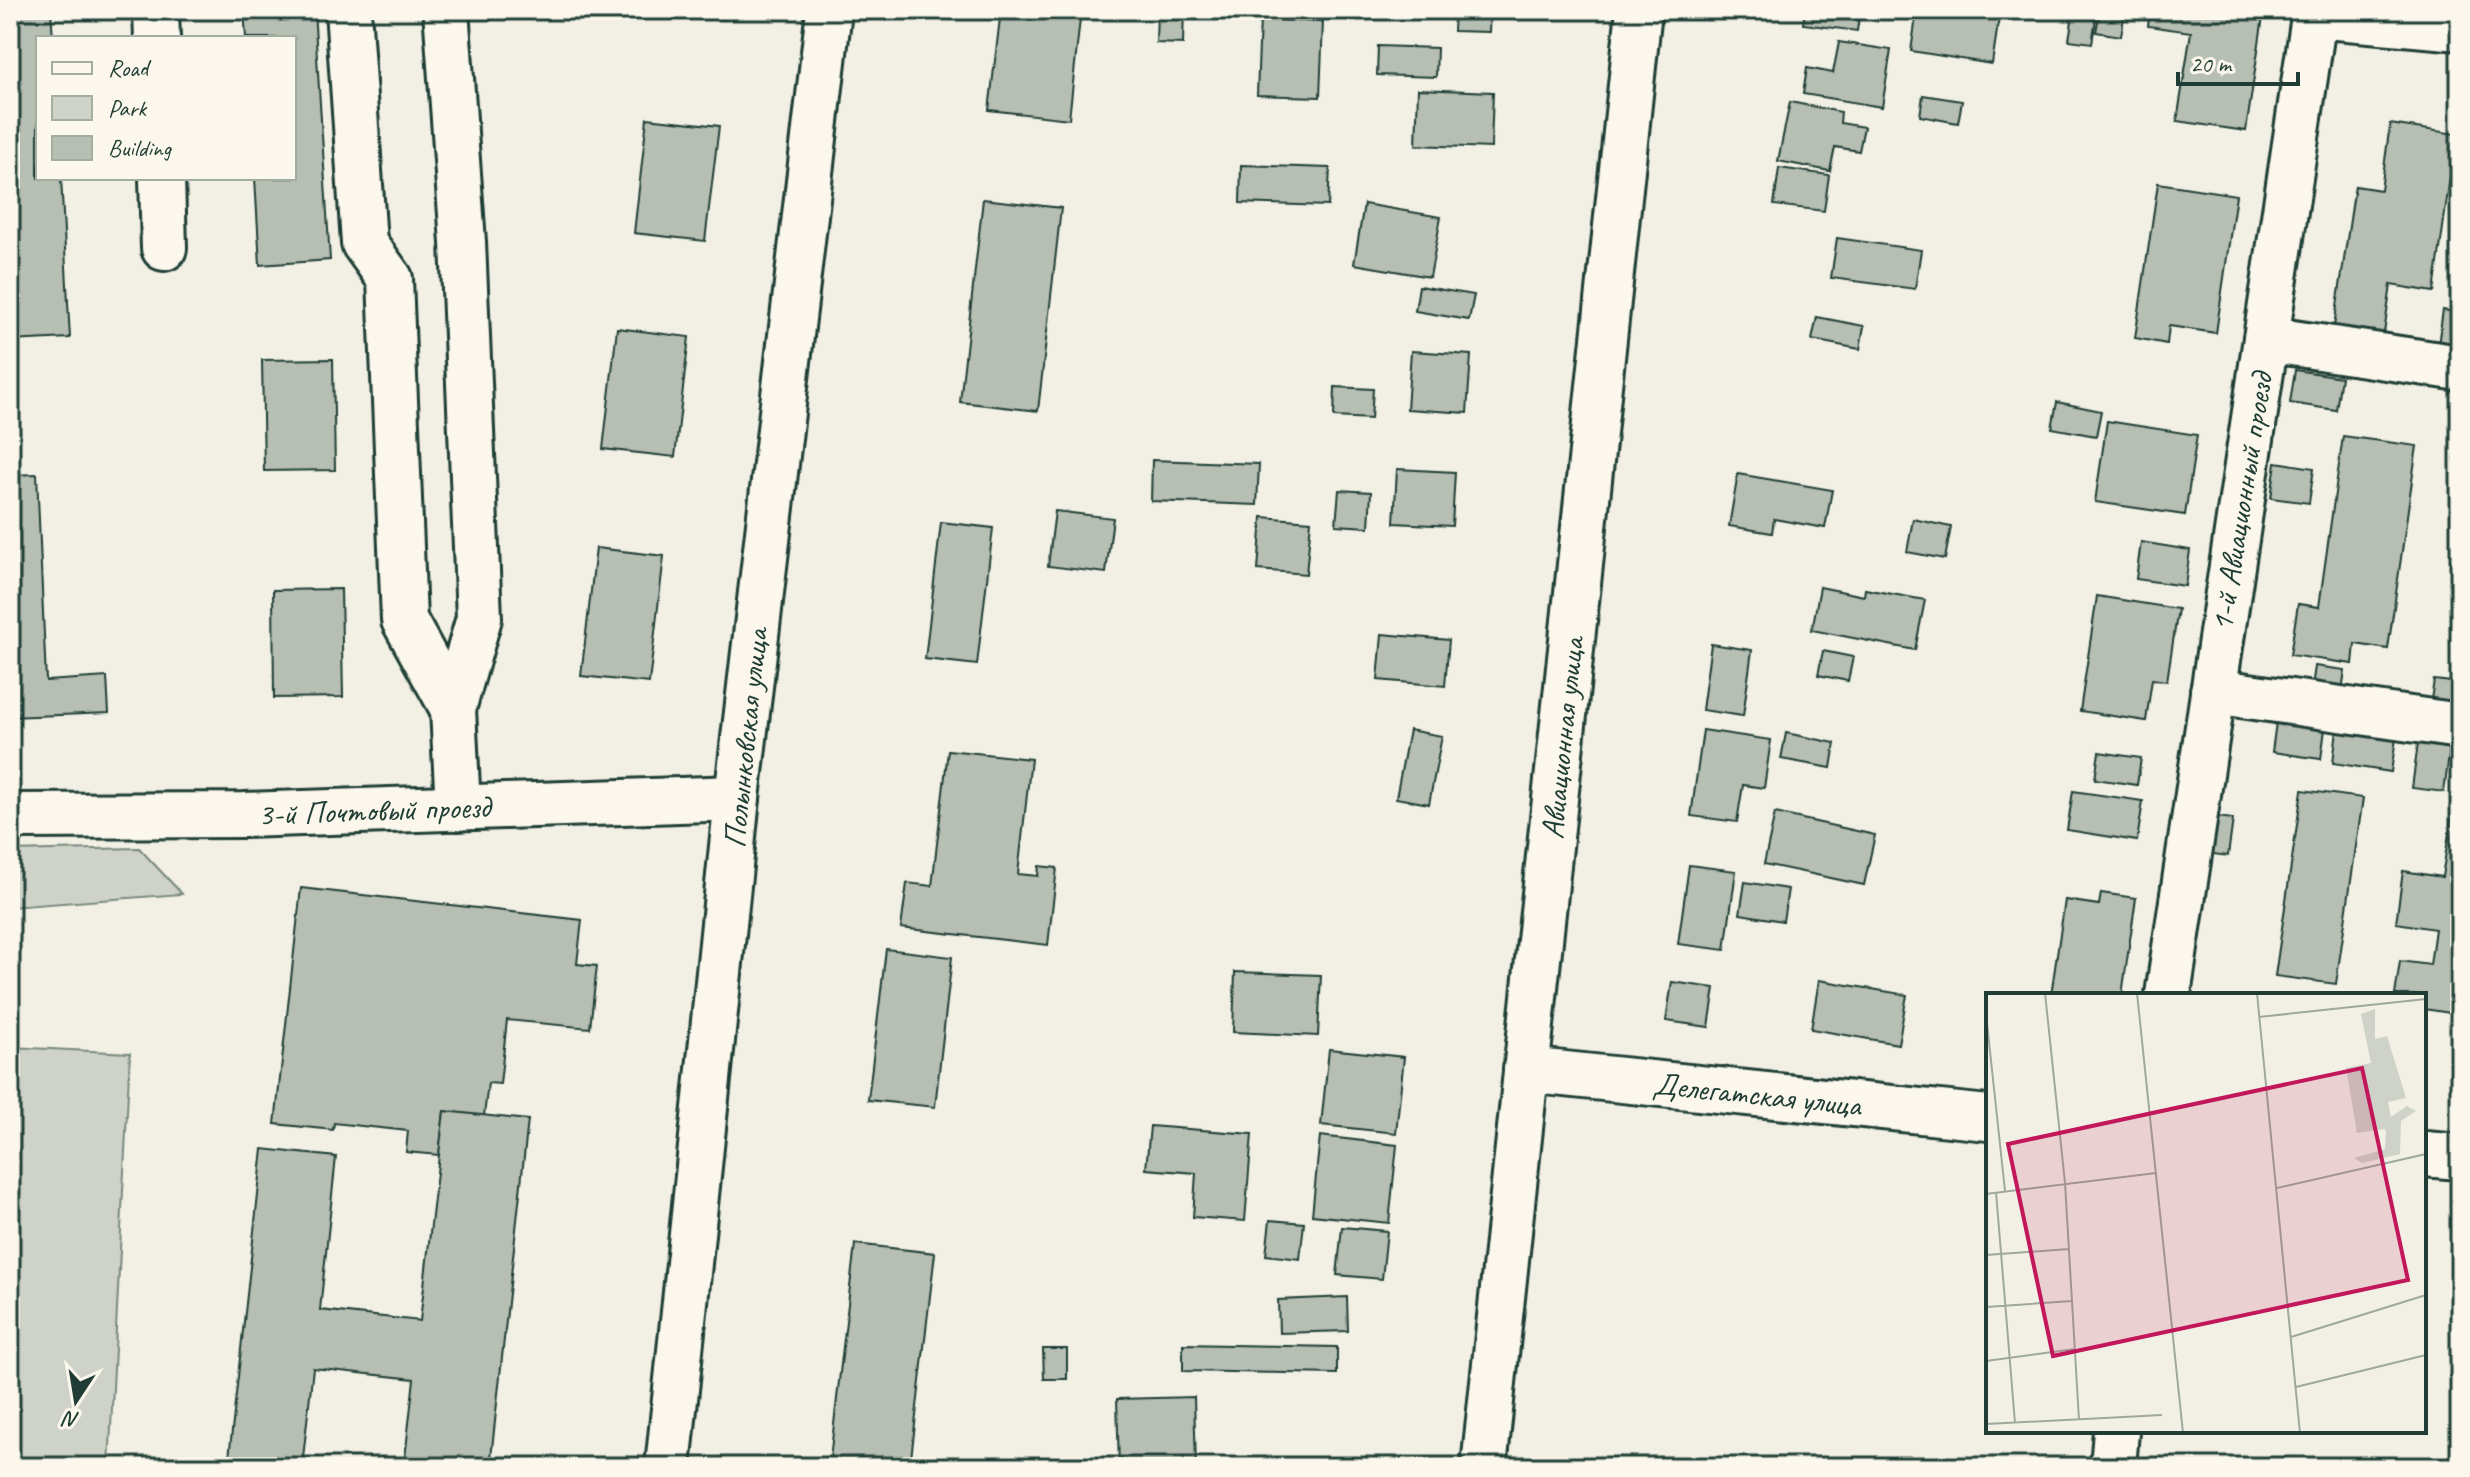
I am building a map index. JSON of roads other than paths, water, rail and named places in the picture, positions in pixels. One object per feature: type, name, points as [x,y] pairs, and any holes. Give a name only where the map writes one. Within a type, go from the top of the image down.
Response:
[{"type":"street","points":[[156,10],[157,36]]},
{"type":"street","points":[[348,10],[364,243],[390,279],[404,620],[453,709]]},
{"type":"street","points":[[446,10],[463,242],[479,618],[453,709],[458,808]]},
{"type":"street","name":"Полынковская улица","points":[[668,1467],[737,798],[829,10]]},
{"type":"street","name":"Авиационная улица","points":[[1484,1467],[1639,10]]},
{"type":"street","points":[[2315,12],[2460,28]]},
{"type":"street","name":"1-й Авиационный проезд","points":[[2168,993],[2315,12]]},
{"type":"street","points":[[162,180],[164,248]]},
{"type":"street","points":[[2266,339],[2460,368]]},
{"type":"street","points":[[2213,691],[2460,726]]},
{"type":"street","name":"3-й Почтовый проезд","points":[[10,816],[244,815],[737,798]]},
{"type":"street","name":"Делегатская улица","points":[[1526,1070],[1986,1118]]},
{"type":"street","points":[[2426,1154],[2460,1157]]},
{"type":"street","points":[[2113,1467],[2116,1433]]}]
